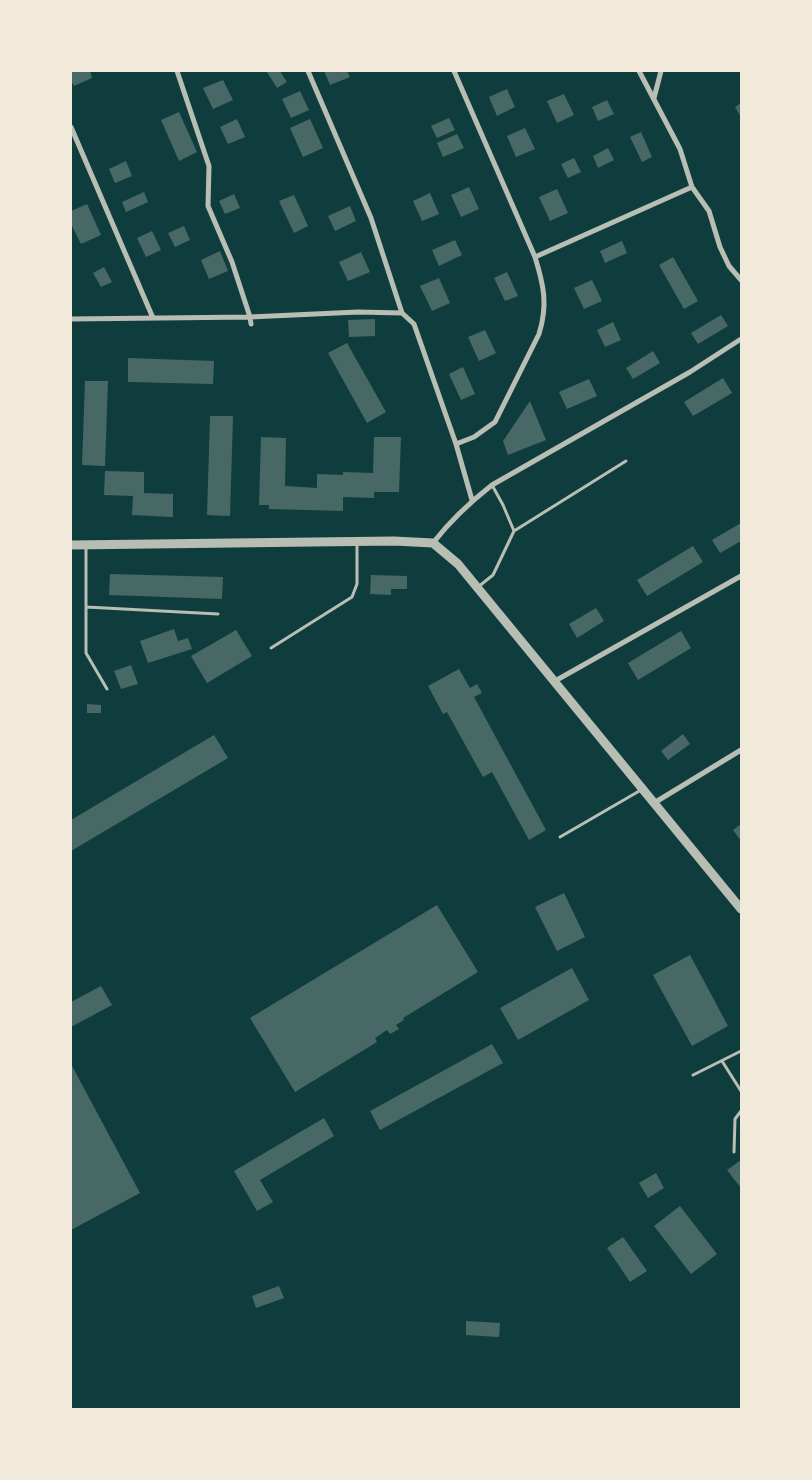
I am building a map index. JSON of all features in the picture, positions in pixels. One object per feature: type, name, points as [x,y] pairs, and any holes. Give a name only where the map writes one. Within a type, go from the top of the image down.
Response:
[{"type":"street","points":[[177,71],[209,166],[208,206],[232,262],[251,324]]},
{"type":"street","points":[[308,71],[371,218],[402,313],[414,324],[456,444],[472,500]]},
{"type":"street","points":[[454,71],[535,257],[545,296],[543,320],[538,334],[495,422],[474,437],[456,444]]},
{"type":"street","points":[[639,71],[680,149],[692,187],[709,211],[720,247],[729,266],[741,280]]},
{"type":"street","points":[[654,98],[661,71]]},
{"type":"street","points":[[71,127],[153,318]]},
{"type":"street","points":[[535,257],[692,187]]},
{"type":"street","points":[[71,319],[250,317],[358,312],[402,313]]},
{"type":"street","points":[[432,543],[452,519],[472,500],[492,485],[682,377],[741,339]]},
{"type":"street","points":[[71,545],[357,541],[432,543],[458,564],[741,908]]},
{"type":"street","points":[[555,681],[741,576]]},
{"type":"street","points":[[654,803],[741,750]]},
{"type":"lane","points":[[477,588],[493,575],[514,531],[626,461]]},
{"type":"lane","points":[[492,485],[514,531]]},
{"type":"lane","points":[[271,648],[352,597],[357,584],[357,541]]},
{"type":"lane","points":[[86,545],[86,653],[107,689]]},
{"type":"lane","points":[[86,607],[218,614]]},
{"type":"lane","points":[[560,838],[643,788]]},
{"type":"lane","points":[[693,1075],[741,1051]]},
{"type":"lane","points":[[722,1061],[741,1091]]},
{"type":"lane","points":[[734,1152],[735,1119],[741,1111]]},
{"type":"building","points":[[71,71],[90,71],[92,78],[74,86],[71,81]]},
{"type":"building","points":[[280,71],[287,82],[277,88],[267,72]]},
{"type":"building","points":[[324,71],[347,71],[350,77],[330,85]]},
{"type":"building","points":[[223,80],[233,100],[213,109],[203,88]]},
{"type":"building","points":[[507,89],[515,107],[497,116],[489,97]]},
{"type":"building","points":[[300,91],[309,110],[291,118],[282,99]]},
{"type":"building","points":[[564,94],[574,115],[557,123],[547,101]]},
{"type":"building","points":[[607,100],[614,114],[598,121],[592,107]]},
{"type":"building","points":[[741,103],[741,117],[735,107]]},
{"type":"building","points":[[179,112],[197,152],[179,161],[161,120]]},
{"type":"building","points":[[449,118],[455,130],[437,138],[431,126]]},
{"type":"building","points":[[237,119],[245,137],[228,144],[220,127]]},
{"type":"building","points":[[310,119],[323,148],[303,157],[290,128]]},
{"type":"building","points":[[525,128],[535,149],[516,157],[507,136]]},
{"type":"building","points":[[641,132],[652,157],[642,162],[630,137]]},
{"type":"building","points":[[457,134],[464,148],[443,157],[437,143]]},
{"type":"building","points":[[608,148],[614,160],[598,168],[593,156]]},
{"type":"building","points":[[574,158],[581,172],[568,178],[561,164]]},
{"type":"building","points":[[126,161],[132,176],[115,183],[109,169]]},
{"type":"building","points":[[469,187],[479,209],[461,217],[451,195]]},
{"type":"building","points":[[557,189],[568,213],[550,221],[539,197]]},
{"type":"building","points":[[144,192],[148,202],[126,212],[122,202]]},
{"type":"building","points":[[430,193],[439,214],[422,221],[413,201]]},
{"type":"building","points":[[234,194],[240,208],[225,214],[219,201]]},
{"type":"building","points":[[294,195],[308,226],[294,233],[279,201]]},
{"type":"building","points":[[87,204],[101,235],[81,244],[71,224],[71,211]]},
{"type":"building","points":[[350,206],[356,221],[335,231],[328,216]]},
{"type":"building","points":[[184,226],[190,240],[175,247],[168,233]]},
{"type":"building","points":[[152,231],[161,250],[146,257],[137,238]]},
{"type":"building","points":[[455,240],[462,255],[439,266],[432,250]]},
{"type":"building","points":[[622,241],[627,253],[605,263],[600,251]]},
{"type":"building","points":[[220,251],[228,271],[209,279],[201,260]]},
{"type":"building","points":[[361,252],[370,272],[348,281],[339,262]]},
{"type":"building","points":[[673,257],[698,301],[684,309],[659,265]]},
{"type":"building","points":[[104,267],[112,282],[101,287],[93,273]]},
{"type":"building","points":[[507,272],[518,296],[505,301],[494,278]]},
{"type":"building","points":[[439,278],[450,303],[432,311],[420,286]]},
{"type":"building","points":[[592,280],[602,301],[584,309],[574,288]]},
{"type":"building","points":[[721,315],[728,326],[698,344],[691,333]]},
{"type":"building","points":[[375,319],[375,336],[349,337],[348,320]]},
{"type":"building","points":[[613,322],[621,340],[605,347],[597,330]]},
{"type":"building","points":[[485,330],[496,353],[479,361],[468,337]]},
{"type":"building","points":[[347,343],[386,412],[367,423],[328,353]]},
{"type":"building","points":[[653,351],[660,363],[633,379],[626,368]]},
{"type":"building","points":[[128,358],[214,361],[213,384],[128,382]]},
{"type":"building","points":[[463,367],[475,394],[461,400],[449,374]]},
{"type":"building","points":[[723,378],[732,393],[693,416],[684,402]]},
{"type":"building","points":[[589,379],[597,396],[567,409],[559,392]]},
{"type":"building","points":[[85,381],[108,381],[105,466],[82,465]]},
{"type":"building","points":[[530,401],[546,440],[508,455],[503,441]]},
{"type":"building","points":[[210,416],[233,416],[230,516],[207,515]]},
{"type":"building","points":[[261,437],[286,438],[285,486],[317,488],[317,474],[343,475],[343,472],[373,473],[374,437],[401,437],[399,492],[374,492],[374,498],[343,497],[343,511],[269,509],[269,505],[259,505]]},
{"type":"building","points":[[105,471],[144,472],[144,493],[173,494],[173,517],[132,515],[133,496],[104,495]]},
{"type":"building","points":[[741,523],[741,541],[720,553],[712,540]]},
{"type":"building","points":[[693,546],[703,562],[647,596],[637,580]]},
{"type":"building","points":[[110,574],[223,577],[222,599],[109,595]]},
{"type":"building","points":[[371,575],[407,576],[407,589],[391,589],[391,595],[370,594]]},
{"type":"building","points":[[596,608],[604,621],[577,638],[569,624]]},
{"type":"building","points":[[174,629],[178,641],[188,638],[192,649],[148,663],[140,641]]},
{"type":"building","points":[[236,630],[252,656],[207,683],[191,656]]},
{"type":"building","points":[[681,631],[691,648],[638,680],[628,663]]},
{"type":"building","points":[[131,665],[138,684],[121,689],[114,671]]},
{"type":"building","points":[[459,669],[470,688],[477,684],[482,693],[474,697],[546,830],[529,840],[492,772],[483,777],[447,712],[443,714],[428,686]]},
{"type":"building","points":[[87,704],[101,705],[101,713],[87,713]]},
{"type":"building","points":[[683,734],[690,744],[668,760],[661,751]]},
{"type":"building","points":[[214,735],[228,758],[71,851],[71,820]]},
{"type":"building","points":[[741,824],[741,841],[733,830]]},
{"type":"building","points":[[564,893],[585,937],[557,951],[535,907]]},
{"type":"building","points":[[437,905],[478,972],[403,1018],[404,1020],[396,1025],[399,1029],[390,1034],[387,1030],[375,1038],[377,1042],[295,1092],[250,1018]]},
{"type":"building","points":[[690,955],[728,1026],[692,1046],[653,975]]},
{"type":"building","points":[[572,968],[589,1000],[518,1040],[500,1008]]},
{"type":"building","points":[[101,986],[112,1005],[71,1027],[71,1002]]},
{"type":"building","points":[[492,1044],[503,1063],[380,1130],[370,1111]]},
{"type":"building","points":[[71,1064],[140,1193],[71,1230]]},
{"type":"building","points":[[324,1118],[334,1136],[260,1180],[273,1202],[257,1211],[234,1171]]},
{"type":"building","points":[[741,1160],[741,1188],[727,1170]]},
{"type":"building","points":[[656,1173],[664,1188],[648,1198],[639,1183]]},
{"type":"building","points":[[680,1206],[717,1254],[691,1274],[654,1226]]},
{"type":"building","points":[[623,1237],[647,1271],[630,1282],[607,1248]]},
{"type":"building","points":[[279,1286],[284,1298],[256,1308],[252,1296]]},
{"type":"building","points":[[466,1321],[500,1323],[499,1337],[466,1335]]}]
